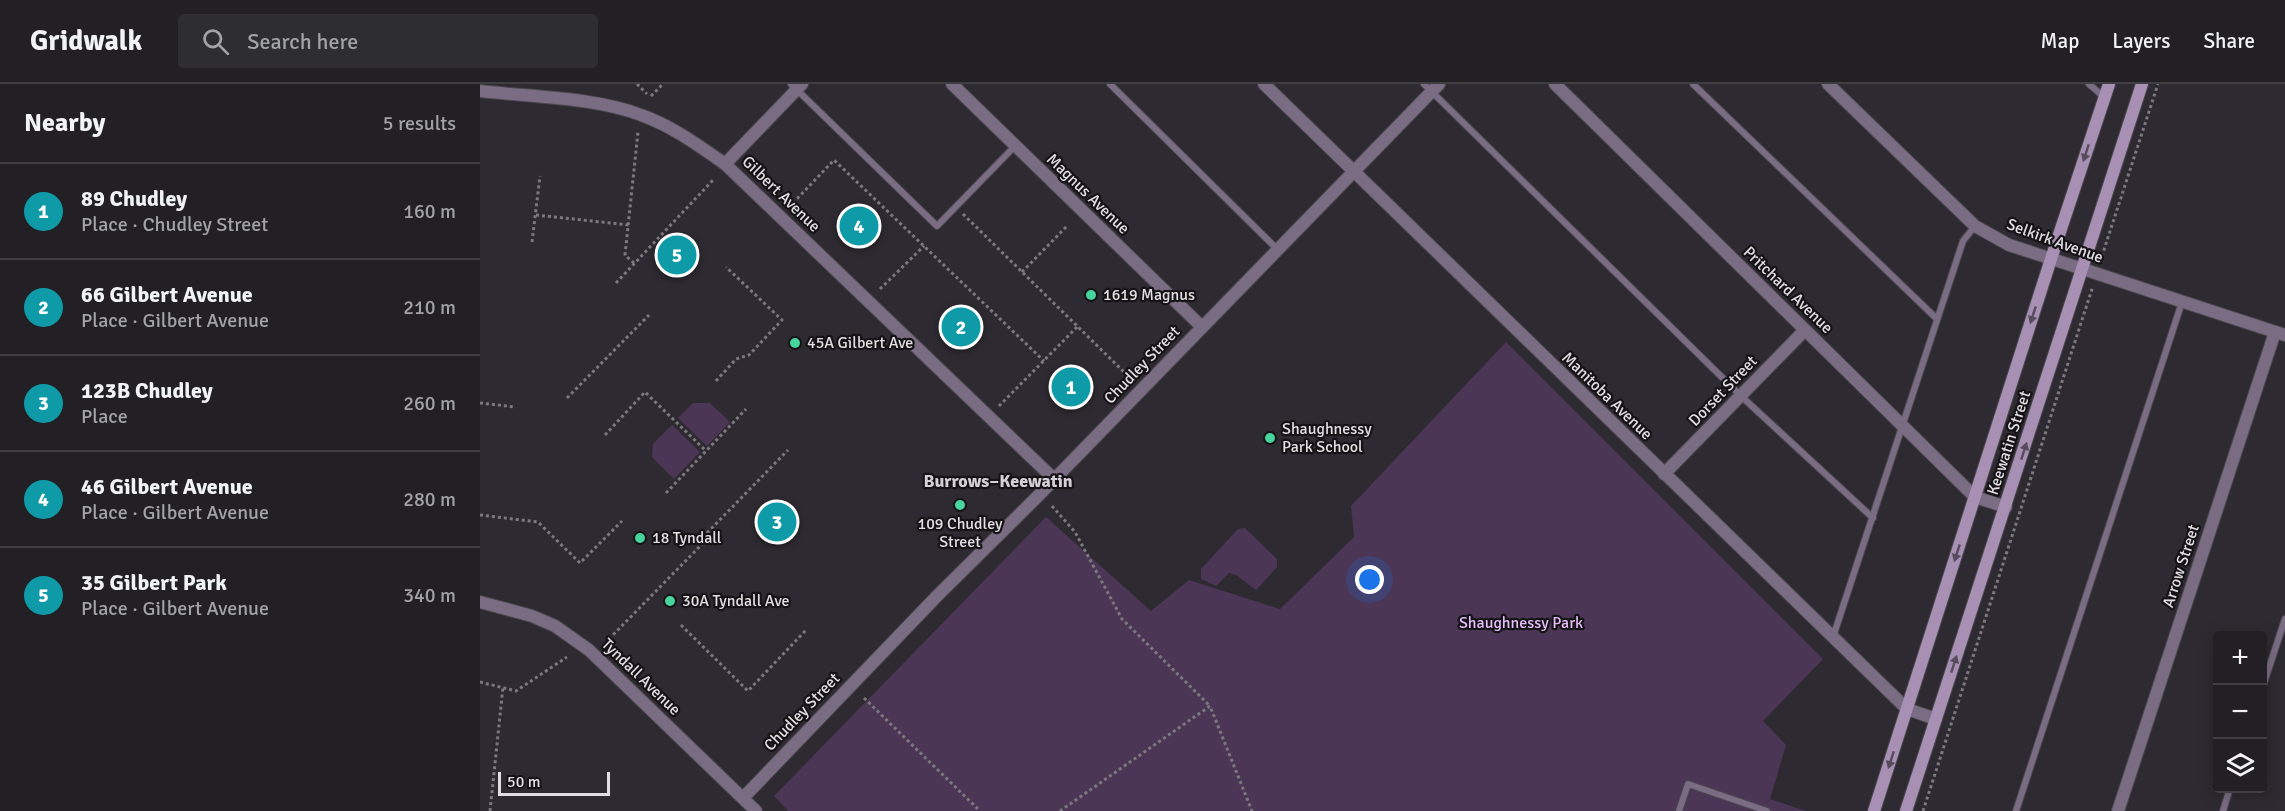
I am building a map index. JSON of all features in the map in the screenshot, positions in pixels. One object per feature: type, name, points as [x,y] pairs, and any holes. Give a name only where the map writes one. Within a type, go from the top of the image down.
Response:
[{"type":"main road","name":"Keewatin Street","points":[[1874,811],[2109,84]]},
{"type":"main road","name":"Keewatin Street","points":[[1906,811],[2142,84]]},
{"type":"street","name":"Magnus Avenue","points":[[952,84],[1202,327]]},
{"type":"street","name":"Manitoba Avenue","points":[[1264,84],[1907,709],[1936,719]]},
{"type":"street","name":"Pritchard Avenue","points":[[1555,84],[1975,497],[2006,507]]},
{"type":"street","name":"Selkirk Avenue","points":[[1828,84],[1975,226],[2009,245],[2280,333]]},
{"type":"street","points":[[725,164],[797,86]]},
{"type":"street","name":"Chudley Street","points":[[743,798],[1353,171],[1432,86]]},
{"type":"street","name":"Gilbert Avenue","points":[[480,91],[623,109],[675,130],[725,164],[1053,478]]},
{"type":"street","name":"Dorset Street","points":[[1664,474],[1805,330]]},
{"type":"street","name":"Arrow Street","points":[[2118,811],[2280,333]]},
{"type":"street","name":"Tyndall Avenue","points":[[480,603],[532,616],[555,626],[574,638],[756,811]]},
{"type":"lane","points":[[1110,84],[1277,249]]},
{"type":"lane","points":[[1693,84],[1937,319]]},
{"type":"lane","points":[[2089,84],[2105,98]]},
{"type":"lane","points":[[797,86],[937,226],[1015,146]]},
{"type":"lane","points":[[1432,86],[1741,396],[1873,518]]},
{"type":"lane","points":[[1833,637],[1963,241],[1975,226]]},
{"type":"lane","points":[[2016,811],[2182,302]]},
{"type":"lane","points":[[2263,685],[2285,619]]},
{"type":"lane","points":[[1679,811],[1688,784],[1767,811]]},
{"type":"lane","points":[[2223,811],[2229,793]]},
{"type":"path","points":[[637,84],[649,95],[663,84]]},
{"type":"path","points":[[1923,811],[2089,304],[2096,274],[2158,84]]},
{"type":"path","points":[[634,263],[626,255],[638,132]]},
{"type":"path","points":[[793,203],[834,160],[1044,361]]},
{"type":"path","points":[[532,242],[540,176]]},
{"type":"path","points":[[616,283],[714,179]]},
{"type":"path","points":[[956,217],[960,212],[1126,374]]},
{"type":"path","points":[[536,215],[629,225]]},
{"type":"path","points":[[1022,272],[1068,225]]},
{"type":"path","points":[[880,289],[924,246]]},
{"type":"path","points":[[716,381],[736,359],[749,355],[782,320],[726,267]]},
{"type":"path","points":[[567,398],[648,315]]},
{"type":"path","points":[[999,406],[1078,326]]},
{"type":"path","points":[[605,435],[645,392],[706,451]]},
{"type":"path","points":[[480,403],[515,407]]},
{"type":"path","points":[[666,493],[746,409]]},
{"type":"path","points":[[609,639],[788,450]]},
{"type":"path","points":[[1052,506],[1075,532],[1122,619],[1210,706],[1252,811]]},
{"type":"path","points":[[480,515],[538,522],[580,562],[622,521]]},
{"type":"path","points":[[681,625],[748,691],[807,629]]},
{"type":"path","points":[[480,682],[516,691],[567,657]]},
{"type":"path","points":[[490,811],[503,687]]},
{"type":"path","points":[[864,698],[981,811]]},
{"type":"path","points":[[1060,811],[1210,706]]},
{"type":"green space","name":"Shaughnessy Park","points":[[1506,342],[1823,659],[1763,721],[1786,745],[1770,799],[1806,811],[788,811],[774,796],[1046,517],[1151,611],[1189,580],[1280,609],[1354,537],[1351,506]]},
{"type":"green space","points":[[693,403],[710,403],[730,422],[707,446],[678,418]]},
{"type":"green space","points":[[672,425],[700,452],[674,479],[652,457],[653,444]]},
{"type":"green space","points":[[1245,528],[1277,559],[1277,567],[1256,590],[1236,575],[1229,573],[1216,586],[1201,579],[1201,569],[1238,529]]},
{"type":"place","name":"46 Gilbert Avenue","points":[[859,226]]},
{"type":"place","name":"35 Gilbert Park","points":[[677,255]]},
{"type":"place","name":"1619 Magnus","points":[[1091,295]]},
{"type":"place","name":"66 Gilbert Avenue","points":[[961,327]]},
{"type":"place","name":"45A Gilbert Ave","points":[[795,343]]},
{"type":"place","name":"89 Chudley","points":[[1071,387]]},
{"type":"place","name":"Shaughnessy Park School","points":[[1270,438]]},
{"type":"place","name":"109 Chudley Street","points":[[960,505]]},
{"type":"place","name":"123B Chudley","points":[[777,522]]},
{"type":"place","name":"18 Tyndall","points":[[640,538]]},
{"type":"place","name":"30A Tyndall Ave","points":[[670,601]]},
{"type":"district","name":"Burrows–Keewatin","points":[[998,481]]}]
